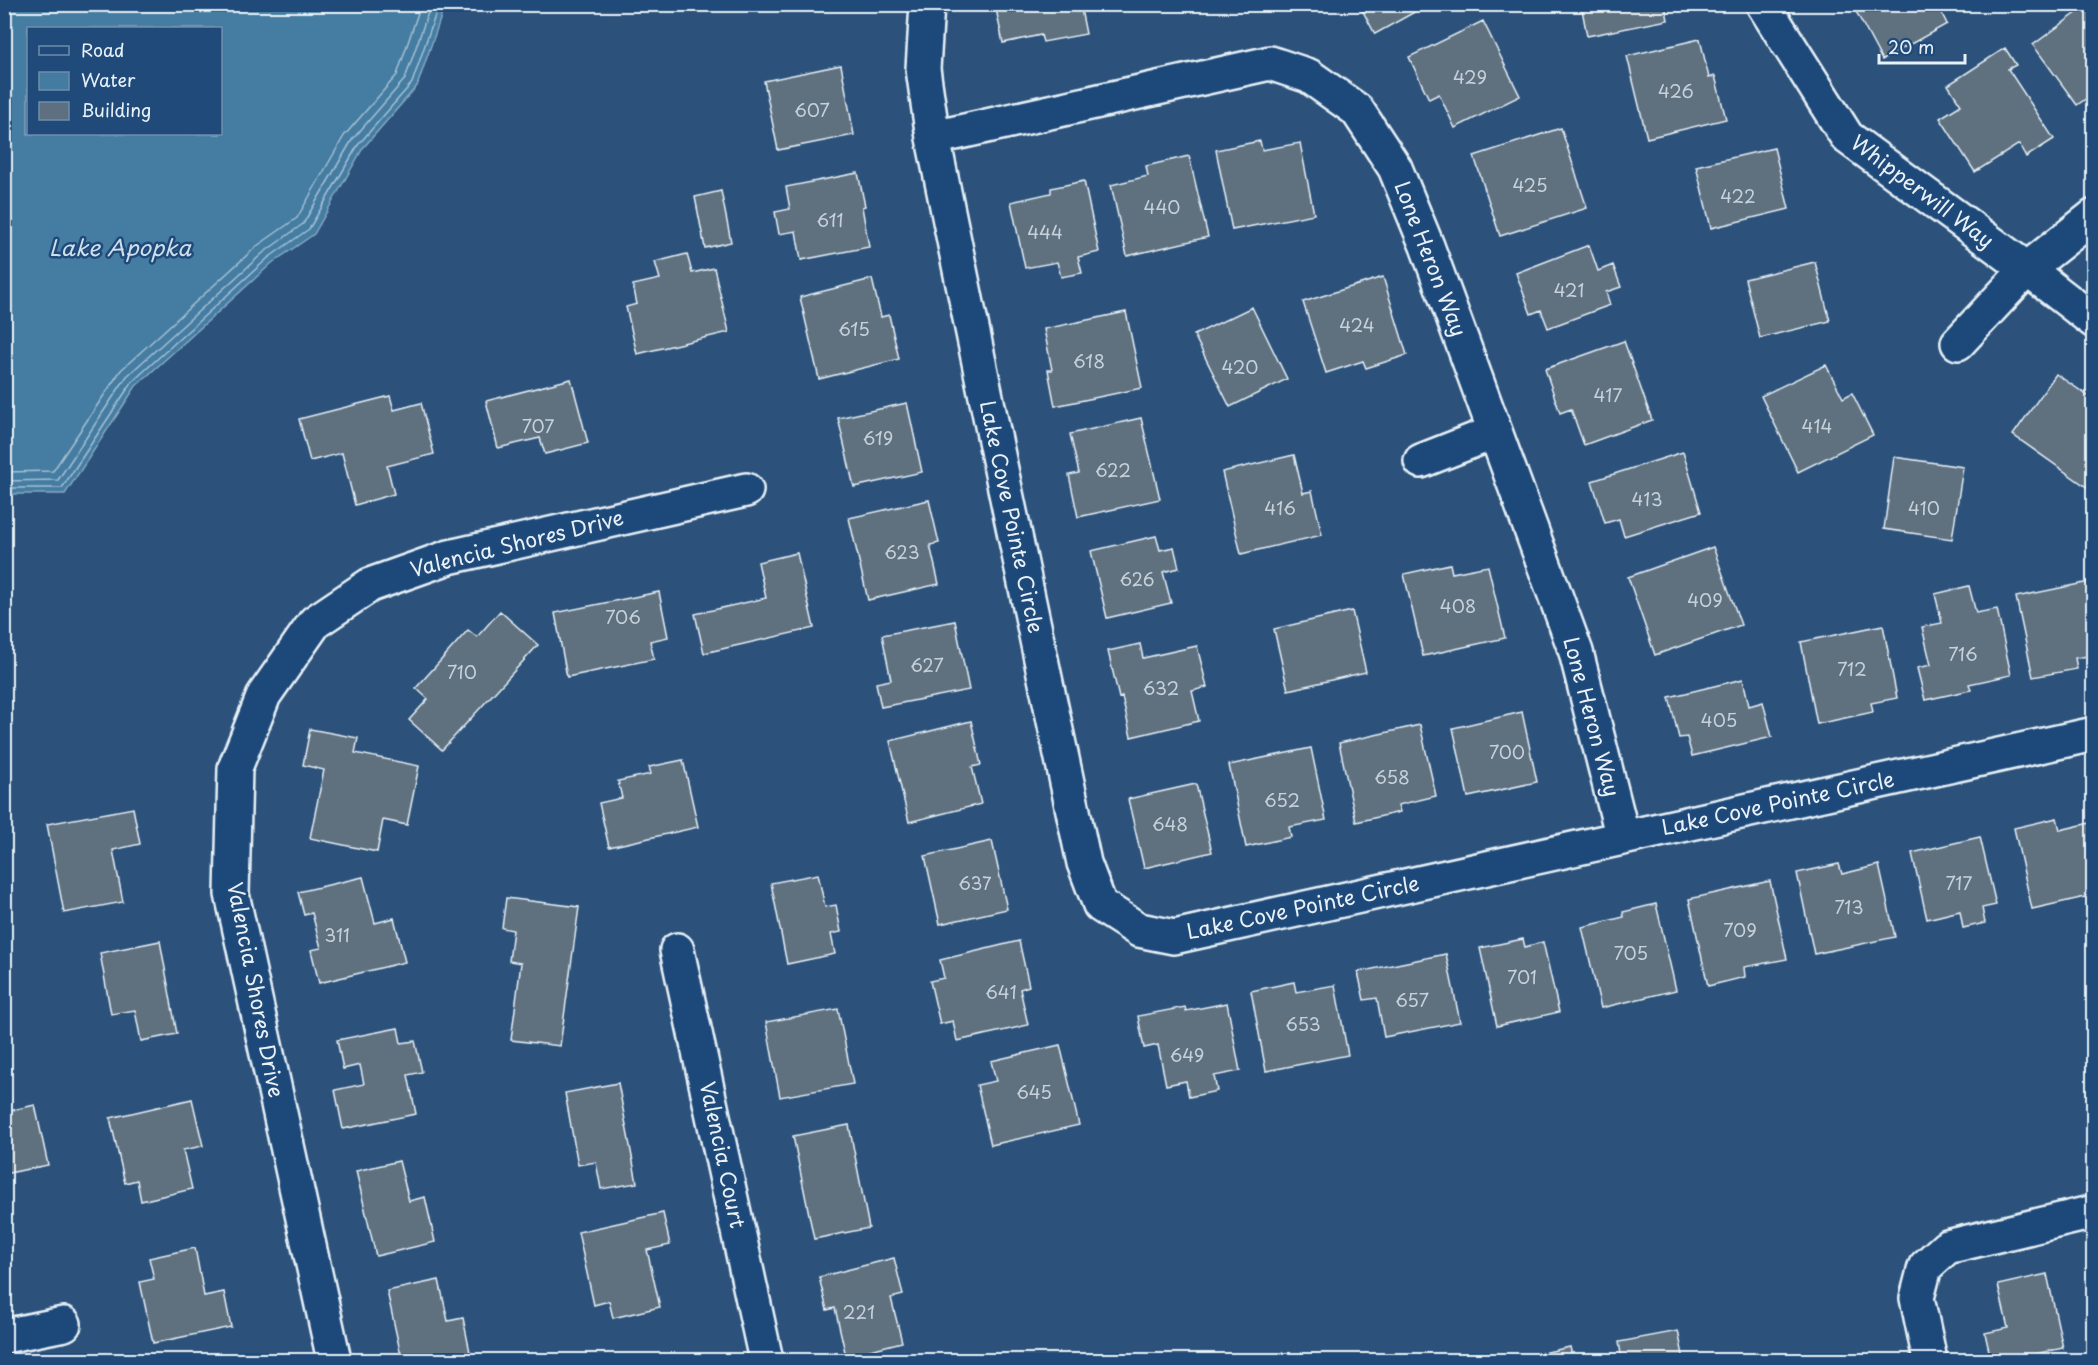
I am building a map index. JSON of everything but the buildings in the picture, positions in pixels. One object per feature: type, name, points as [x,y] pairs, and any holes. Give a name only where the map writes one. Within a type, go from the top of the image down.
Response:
[{"type":"street","name":"Lake Cove Pointe Circle","points":[[927,4],[923,69],[933,138],[1082,852],[1100,904],[1139,930],[1174,937],[2094,734]]},
{"type":"street","name":"Whipperwill Way","points":[[1763,4],[1847,137],[2094,321]]},
{"type":"street","name":"Lone Heron Way","points":[[933,138],[1270,63],[1309,76],[1357,110],[1395,168],[1576,652],[1623,838]]},
{"type":"street","points":[[1958,343],[2027,269],[2094,216]]},
{"type":"street","points":[[1421,461],[1495,432]]},
{"type":"street","name":"Valencia Shores Drive","points":[[334,1360],[232,894],[235,768],[264,695],[315,622],[370,585],[449,557],[746,490]]},
{"type":"street","name":"Valencia Court","points":[[677,950],[766,1360]]},
{"type":"street","points":[[1930,1360],[1917,1298],[1925,1267],[1947,1247],[2094,1212]]},
{"type":"street","points":[[4,1336],[64,1324]]},
{"type":"water","name":"Lake Apopka","points":[[5,4],[445,5],[417,86],[363,148],[314,234],[272,263],[136,386],[65,494],[5,494]]}]
